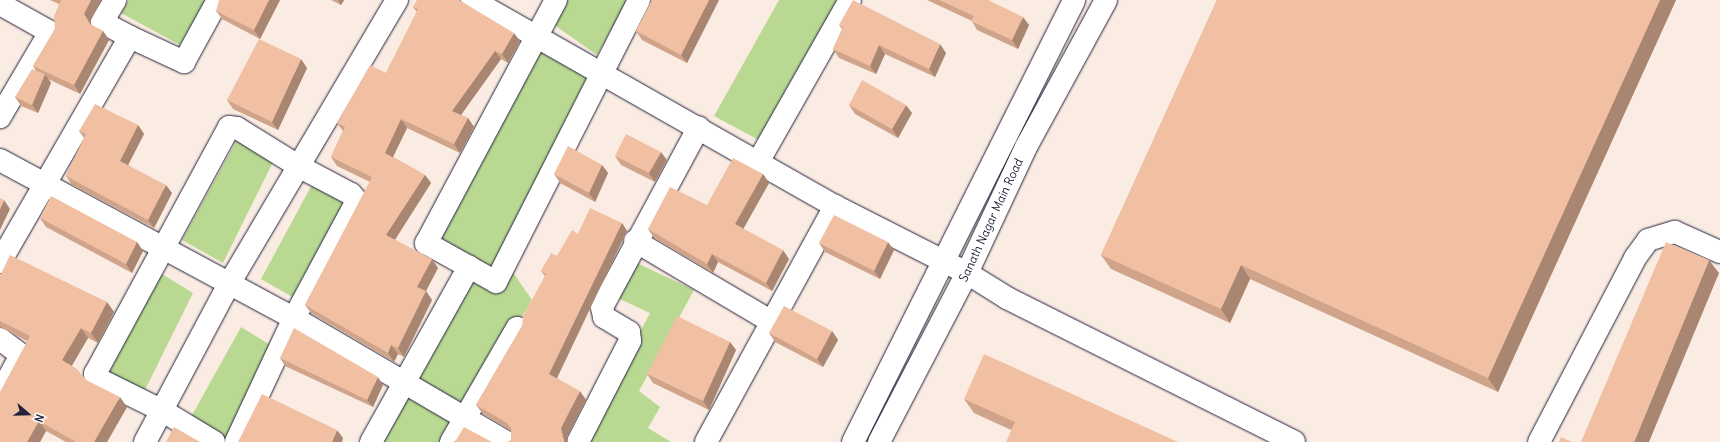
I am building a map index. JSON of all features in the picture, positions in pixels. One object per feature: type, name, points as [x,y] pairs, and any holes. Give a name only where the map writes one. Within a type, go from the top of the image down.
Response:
[{"type":"street","points":[[115,0],[102,22],[130,37],[184,62],[218,0]]},
{"type":"street","points":[[145,442],[230,284],[397,0]]},
{"type":"street","points":[[472,0],[536,38],[699,127],[835,206],[940,262],[967,273],[1007,298],[1294,442]]},
{"type":"street","points":[[556,0],[426,243],[496,282],[639,0]]},
{"type":"street","points":[[758,162],[850,0]]},
{"type":"street","points":[[853,442],[940,262],[1074,0]]},
{"type":"street","name":"Sanath Nagar Main Road","points":[[880,442],[967,273],[1026,147],[1106,0]]},
{"type":"street","points":[[0,4],[50,32],[0,117]]},
{"type":"street","points":[[0,262],[42,184],[130,37]]},
{"type":"street","points":[[578,442],[630,341],[629,332],[604,317],[602,307],[635,241],[699,127]]},
{"type":"street","points":[[214,442],[163,411],[98,379],[95,374],[162,247],[228,128],[237,128],[300,167],[351,194],[357,201],[294,318],[236,442]]},
{"type":"street","points":[[0,160],[42,184],[294,318],[506,442]]},
{"type":"street","points":[[706,442],[835,206]]},
{"type":"street","points":[[1539,442],[1635,258],[1648,240],[1675,232],[1720,252]]},
{"type":"street","points":[[635,241],[772,322]]},
{"type":"street","points":[[370,442],[469,267]]},
{"type":"street","points":[[451,442],[517,328]]},
{"type":"street","points":[[0,339],[18,349],[22,355],[0,394]]},
{"type":"green space","points":[[129,0],[207,0],[180,45],[121,13]]},
{"type":"green space","points":[[561,0],[628,0],[597,55],[550,22]]},
{"type":"green space","points":[[779,0],[845,0],[770,146],[714,116]]},
{"type":"green space","points":[[538,44],[595,78],[493,277],[462,251],[435,235]]},
{"type":"green space","points":[[237,140],[273,162],[223,263],[182,240]]},
{"type":"green space","points":[[315,179],[352,201],[301,302],[261,279]]},
{"type":"green space","points":[[622,256],[694,290],[639,391],[660,407],[648,428],[671,442],[582,442],[650,313],[611,295]]},
{"type":"green space","points":[[510,268],[532,300],[465,410],[410,381],[470,272]]},
{"type":"green space","points":[[157,271],[193,293],[143,394],[102,371]]},
{"type":"green space","points":[[241,327],[277,349],[230,442],[213,442],[186,426]]},
{"type":"green space","points":[[406,387],[457,418],[444,442],[376,442]]},
{"type":"building","points":[[61,0],[91,0],[84,14],[90,24],[103,31],[74,85],[33,66],[55,29],[54,16]]},
{"type":"building","points":[[219,0],[269,0],[254,30],[216,11]]},
{"type":"building","points":[[417,0],[459,0],[514,33],[502,54],[495,51],[452,111],[468,118],[454,144],[401,119],[385,153],[425,175],[386,235],[432,259],[417,287],[426,291],[398,348],[391,345],[388,353],[305,305],[372,177],[331,157],[345,127],[337,123],[370,65],[386,73],[418,9],[413,7]]},
{"type":"building","points":[[652,0],[709,0],[681,55],[636,31]]},
{"type":"building","points":[[853,0],[940,44],[929,69],[879,45],[870,66],[833,49],[843,27],[839,25]]},
{"type":"building","points":[[939,0],[988,0],[1023,17],[1012,40],[971,21],[974,16]]},
{"type":"building","points":[[1217,0],[1660,0],[1488,378],[1241,265],[1221,309],[1101,255]]},
{"type":"building","points":[[259,39],[301,59],[272,122],[227,100]]},
{"type":"building","points":[[32,69],[45,74],[32,105],[15,97]]},
{"type":"building","points":[[862,80],[906,105],[892,129],[849,105]]},
{"type":"building","points":[[95,104],[138,125],[120,161],[166,185],[148,220],[66,176],[86,134],[79,131]]},
{"type":"building","points":[[626,134],[661,152],[649,173],[615,156]]},
{"type":"building","points":[[568,146],[602,165],[589,193],[554,174]]},
{"type":"building","points":[[733,158],[763,174],[735,224],[783,250],[766,283],[712,254],[707,264],[648,229],[670,187],[707,205]]},
{"type":"building","points":[[51,196],[137,242],[126,264],[40,218]]},
{"type":"building","points":[[0,198],[4,200],[0,209]]},
{"type":"building","points":[[590,208],[622,223],[549,374],[580,391],[561,428],[564,442],[507,442],[511,440],[511,428],[507,423],[476,405],[522,326],[523,316],[546,274],[541,271],[551,253],[557,256],[572,230],[578,234]]},
{"type":"building","points":[[834,215],[888,242],[874,271],[819,243]]},
{"type":"building","points":[[1666,242],[1709,260],[1634,442],[1581,442]]},
{"type":"building","points":[[10,255],[107,302],[91,333],[81,328],[62,360],[77,369],[86,380],[120,397],[94,442],[76,442],[39,421],[27,442],[0,442],[0,392],[30,336],[0,321],[0,276]]},
{"type":"building","points":[[784,306],[832,331],[817,359],[769,333]]},
{"type":"building","points":[[677,316],[730,342],[703,401],[647,374]]},
{"type":"building","points":[[294,328],[378,377],[367,400],[280,358]]},
{"type":"building","points":[[984,354],[1178,442],[1006,442],[1015,422],[964,399]]},
{"type":"building","points":[[262,394],[337,430],[332,442],[238,442]]},
{"type":"building","points":[[174,427],[200,442],[166,442]]},
{"type":"building","points":[[464,427],[492,442],[453,442],[456,440]]},
{"type":"building","points":[[1561,437],[1572,442],[1559,442]]}]
